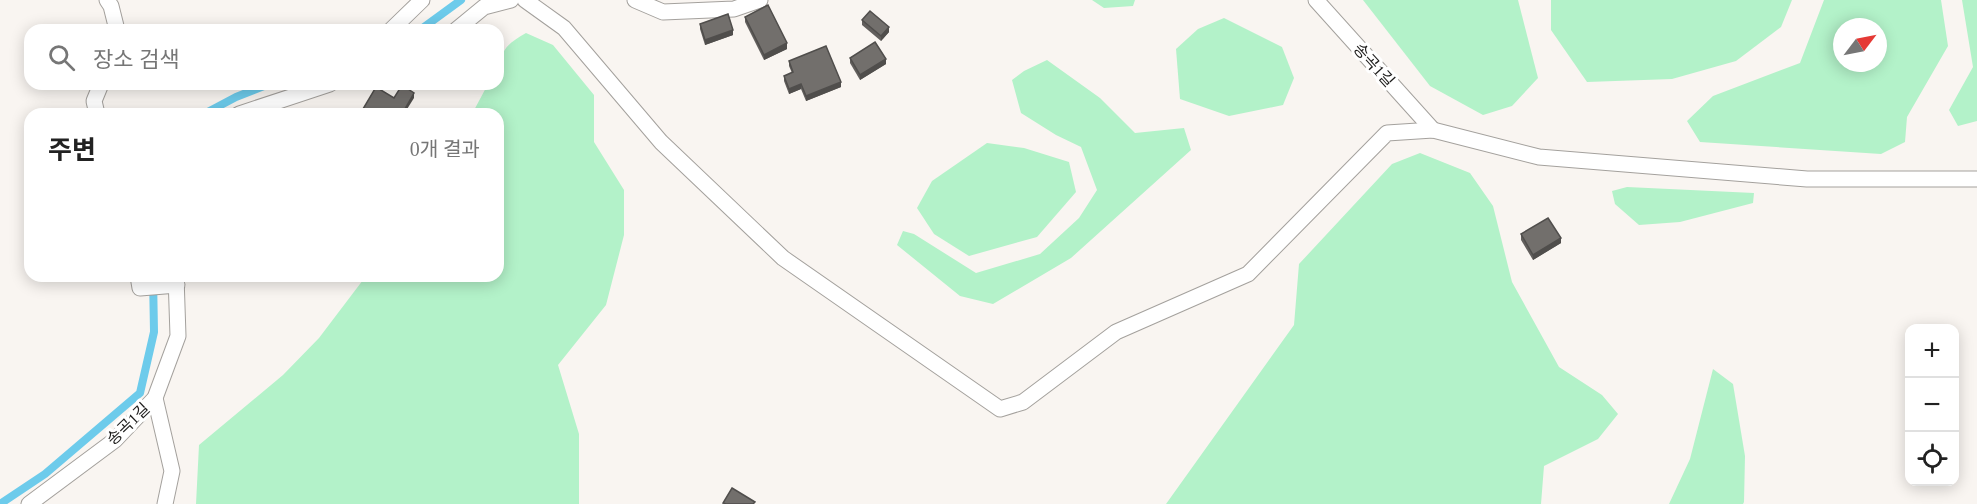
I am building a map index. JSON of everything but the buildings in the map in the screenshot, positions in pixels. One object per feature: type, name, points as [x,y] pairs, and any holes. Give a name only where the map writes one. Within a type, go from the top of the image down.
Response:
[{"type":"lane","points":[[107,0],[116,24]]},
{"type":"lane","points":[[397,24],[422,0]]},
{"type":"lane","points":[[463,24],[484,7],[511,0]]},
{"type":"lane","points":[[525,0],[564,28],[661,142],[783,258],[1000,410],[1023,402],[1116,332],[1248,274],[1387,133],[1432,130],[1539,157],[1807,179],[1977,179]]},
{"type":"lane","points":[[635,0],[663,12],[734,9],[760,0]]},
{"type":"lane","name":"송곡1길","points":[[1316,0],[1432,130]]},
{"type":"lane","points":[[96,108],[94,101],[99,90]]},
{"type":"lane","points":[[257,108],[312,90]]},
{"type":"lane","name":"송곡1길","points":[[29,504],[115,440],[155,398],[178,336],[176,282]]},
{"type":"lane","points":[[155,398],[172,471],[165,504]]},
{"type":"green space","points":[[1092,0],[1135,0],[1133,6],[1104,8]]},
{"type":"green space","points":[[1363,0],[1518,0],[1538,78],[1512,106],[1483,115],[1430,86]]},
{"type":"green space","points":[[1551,0],[1792,0],[1781,27],[1736,61],[1672,79],[1587,82],[1551,30]]},
{"type":"green space","points":[[1824,0],[1941,0],[1948,46],[1907,117],[1905,142],[1881,154],[1700,142],[1687,121],[1713,96],[1800,63]]},
{"type":"green space","points":[[1962,0],[1977,0],[1977,121],[1958,126],[1949,110],[1973,67]]},
{"type":"green space","points":[[1224,18],[1282,47],[1294,78],[1283,105],[1229,116],[1180,99],[1176,49],[1198,29]]},
{"type":"green space","points":[[526,33],[553,45],[594,95],[594,142],[624,190],[624,235],[606,305],[558,365],[579,434],[579,504],[196,504],[199,445],[283,375],[319,338],[361,282],[504,282],[504,108],[475,108],[485,90],[504,90],[504,52]]},
{"type":"green space","points":[[1047,60],[1100,98],[1135,133],[1184,128],[1191,150],[1071,258],[993,304],[960,296],[897,245],[903,231],[914,234],[976,273],[1040,254],[1079,218],[1097,190],[1081,147],[1056,135],[1021,113],[1012,80],[1024,71]]},
{"type":"green space","points":[[987,143],[1024,148],[1069,162],[1076,192],[1037,237],[969,256],[934,234],[917,208],[932,181]]},
{"type":"green space","points":[[1420,153],[1470,173],[1493,206],[1512,282],[1559,367],[1602,395],[1618,414],[1598,439],[1544,466],[1541,504],[1166,504],[1294,325],[1299,264],[1392,164]]},
{"type":"green space","points":[[1627,187],[1754,193],[1753,203],[1680,222],[1639,225],[1615,204],[1612,191]]},
{"type":"green space","points":[[1713,369],[1733,384],[1745,456],[1744,502],[1743,504],[1669,504],[1690,459]]},
{"type":"waterway","points":[[428,24],[461,0]]},
{"type":"waterway","points":[[215,108],[254,90]]},
{"type":"waterway","points":[[0,504],[45,474],[140,393],[154,332],[153,282]]}]
